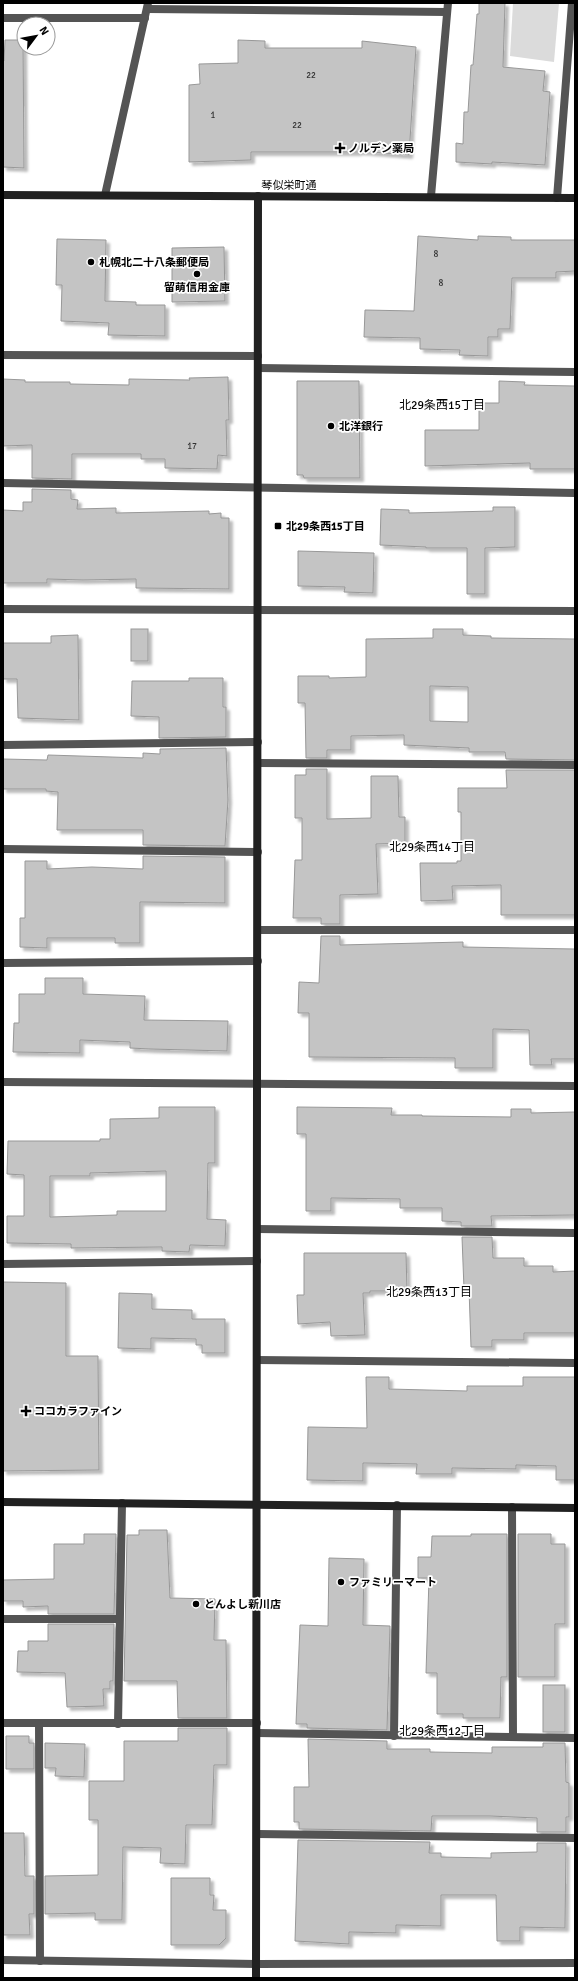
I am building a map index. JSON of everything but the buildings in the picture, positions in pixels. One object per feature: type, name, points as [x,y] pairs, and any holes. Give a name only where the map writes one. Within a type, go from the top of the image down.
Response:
[{"type":"street","points":[[431,196],[448,3]]},
{"type":"street","points":[[557,198],[572,3]]},
{"type":"street","points":[[105,195],[148,6],[447,12]]},
{"type":"street","points":[[3,18],[145,18]]},
{"type":"street","name":"琴似栄町通","points":[[3,195],[431,196],[575,198]]},
{"type":"street","points":[[256,1978],[258,196]]},
{"type":"street","points":[[3,355],[258,356]]},
{"type":"street","points":[[258,368],[575,372]]},
{"type":"street","points":[[3,483],[575,493]]},
{"type":"street","points":[[3,609],[575,611]]},
{"type":"street","points":[[3,745],[258,742]]},
{"type":"street","points":[[258,763],[575,765]]},
{"type":"street","points":[[3,849],[258,852]]},
{"type":"street","points":[[258,930],[575,930]]},
{"type":"street","points":[[3,963],[258,961]]},
{"type":"street","points":[[3,1082],[575,1086]]},
{"type":"street","points":[[257,1229],[575,1233]]},
{"type":"street","points":[[3,1264],[258,1261]]},
{"type":"street","points":[[257,1360],[575,1363]]},
{"type":"street","points":[[3,1502],[122,1502],[575,1508]]},
{"type":"street","points":[[118,1724],[122,1502]]},
{"type":"street","points":[[394,1736],[397,1505]]},
{"type":"street","points":[[512,1507],[513,1737]]},
{"type":"street","points":[[3,1619],[119,1619]]},
{"type":"street","points":[[3,1723],[257,1723]]},
{"type":"street","points":[[39,1724],[40,1960]]},
{"type":"street","points":[[257,1733],[575,1738]]},
{"type":"street","points":[[257,1834],[575,1838]]},
{"type":"street","points":[[3,1960],[256,1964],[575,1963]]},
{"type":"shaded area","points":[[513,3],[559,3],[554,62],[510,56]]},
{"type":"place","name":"ノルデン薬局","points":[[340,148]]},
{"type":"place","name":"札幌北二十八条郵便局","points":[[91,262]]},
{"type":"place","name":"留萌信用金庫","points":[[197,274]]},
{"type":"place","name":"北洋銀行","points":[[331,426]]},
{"type":"place","name":"北29条西15丁目","points":[[278,526]]},
{"type":"place","name":"ココカラファイン","points":[[26,1411]]},
{"type":"place","name":"ファミリーマート","points":[[341,1582]]},
{"type":"place","name":"とんよし新川店","points":[[196,1604]]},
{"type":"district","name":"北29条西15丁目","points":[[442,405]]},
{"type":"district","name":"北29条西14丁目","points":[[432,847]]},
{"type":"district","name":"北29条西13丁目","points":[[429,1292]]},
{"type":"district","name":"北29条西12丁目","points":[[442,1731]]}]
